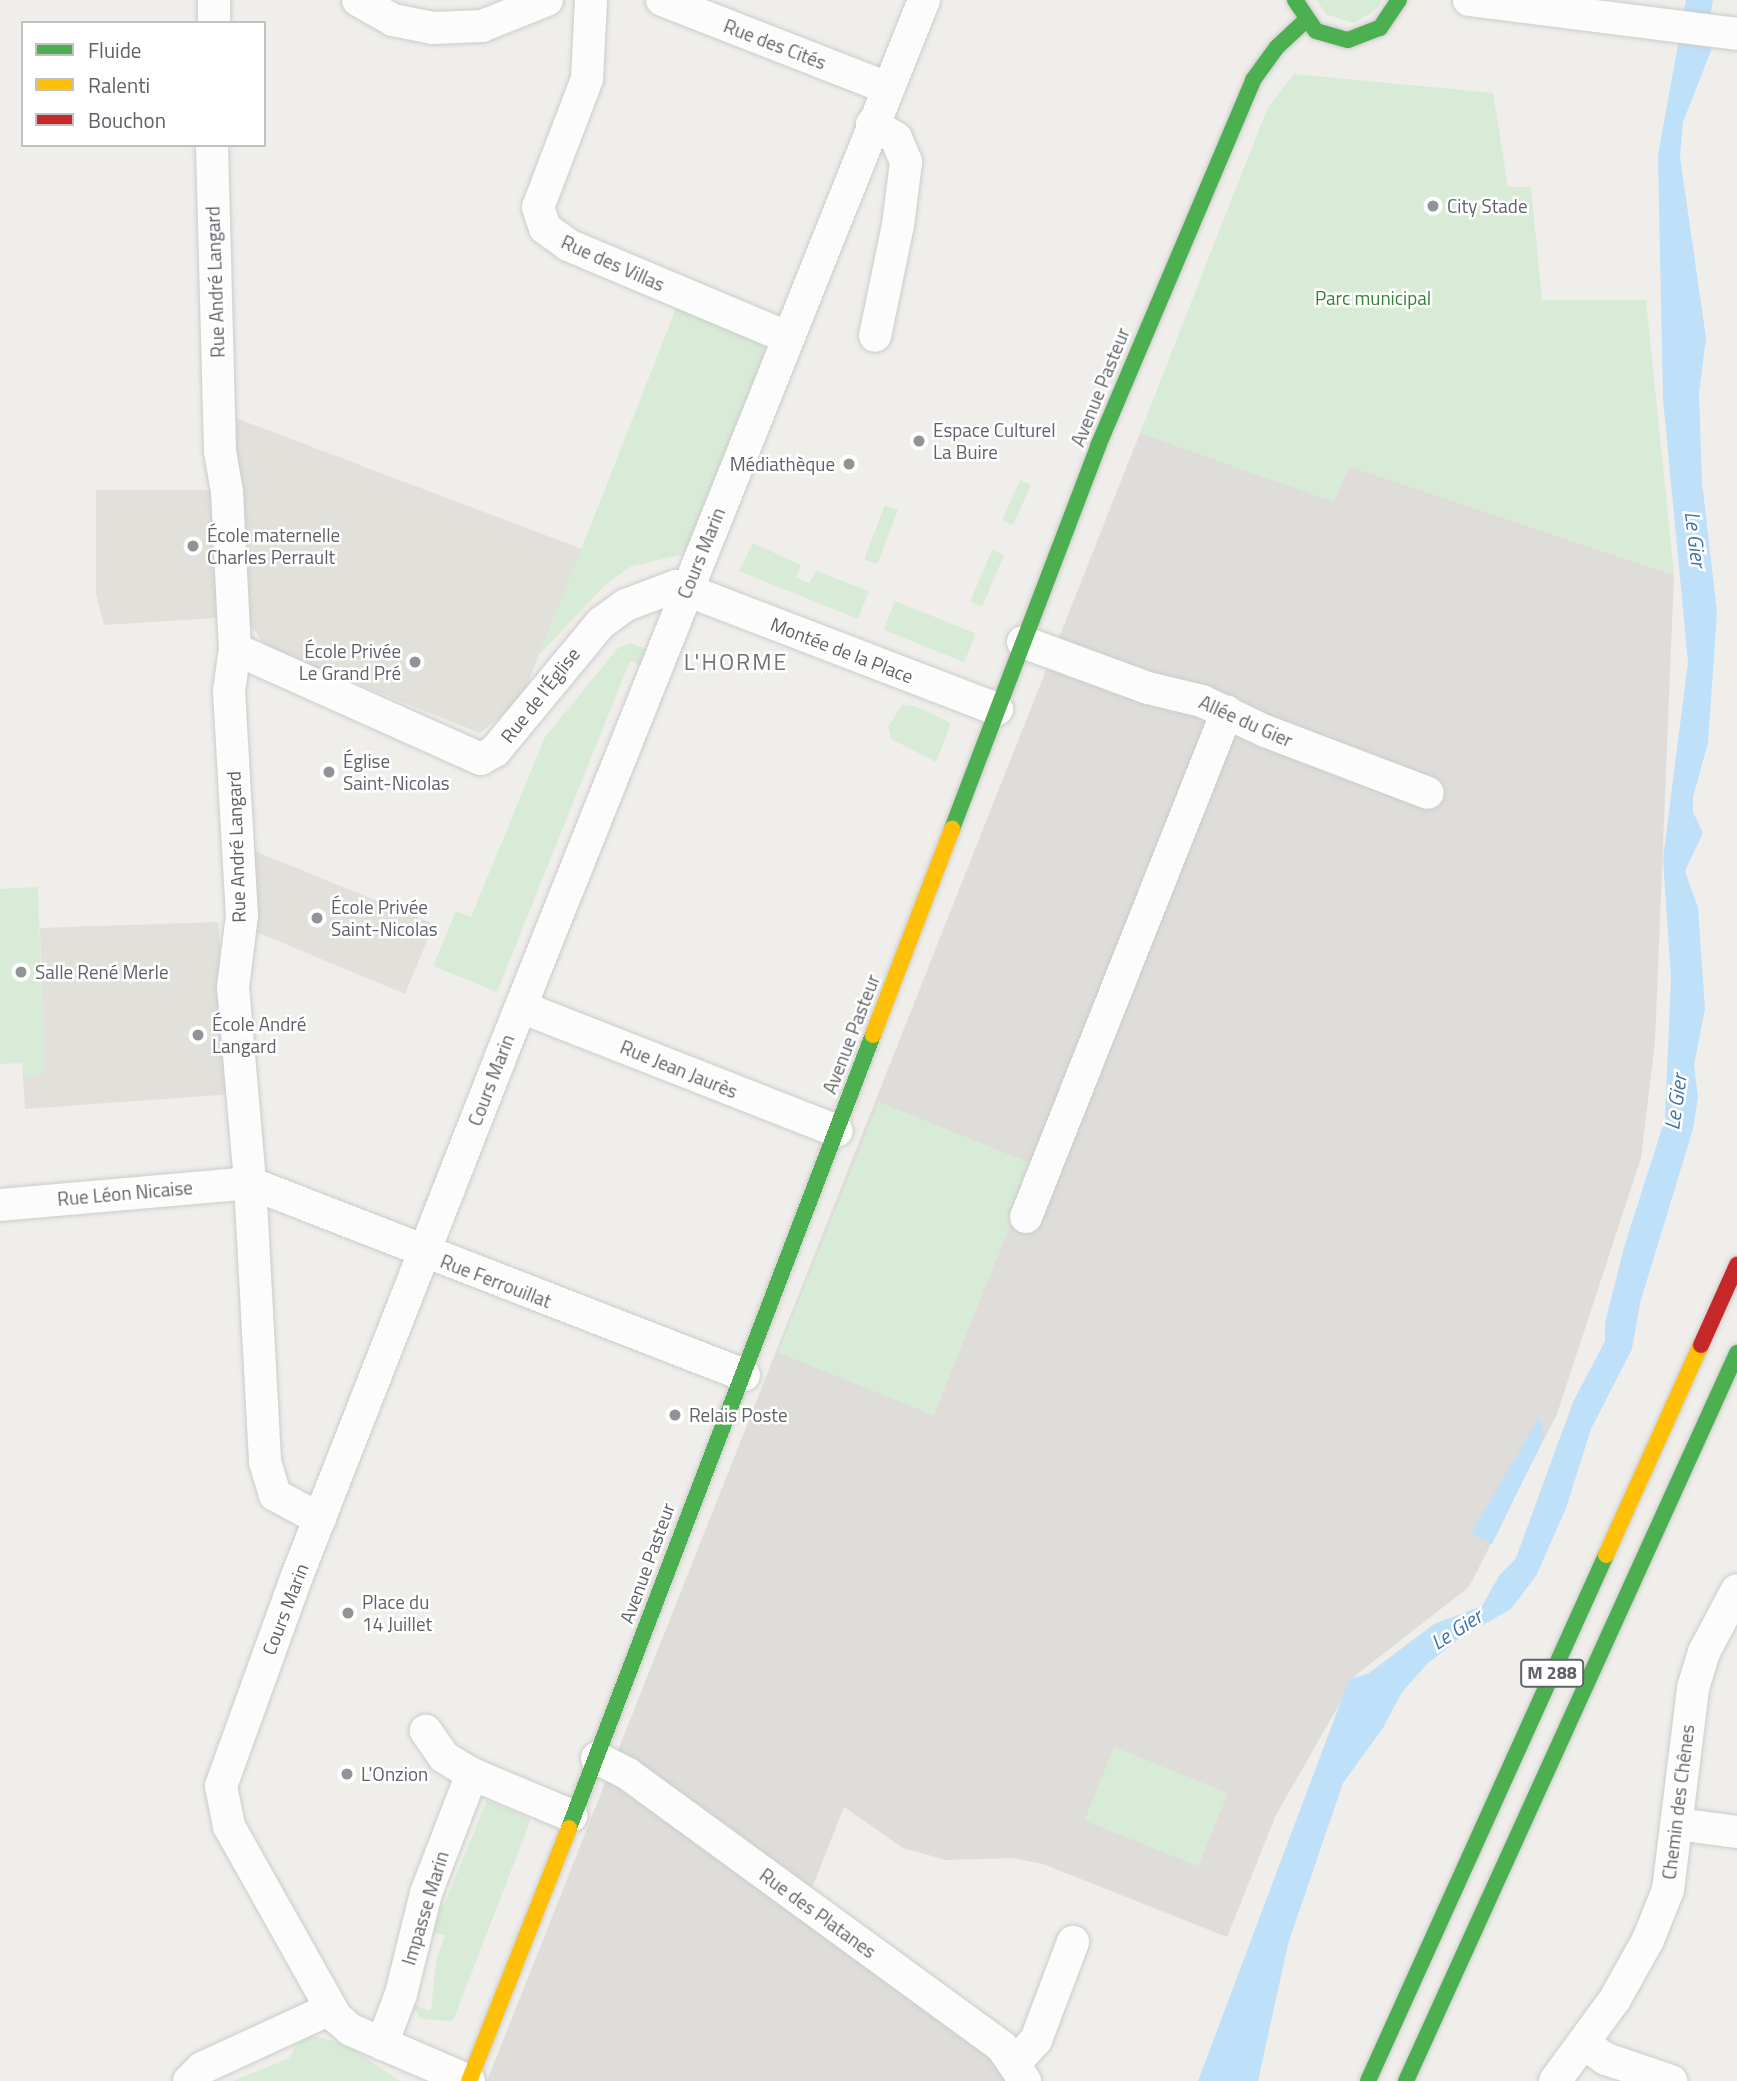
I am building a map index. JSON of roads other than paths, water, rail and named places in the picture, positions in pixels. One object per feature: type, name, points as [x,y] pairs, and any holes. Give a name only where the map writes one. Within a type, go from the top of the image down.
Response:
[{"type":"main road","points":[[1295,0],[1305,21],[1332,38],[1365,37],[1380,28],[1399,0]]},
{"type":"main road","name":"Avenue Pasteur","points":[[469,2081],[744,1376],[1098,446],[1248,92],[1266,61],[1305,21]]},
{"type":"main road","name":"M 288","points":[[1368,2081],[1737,1265]]},
{"type":"main road","name":"M 288","points":[[1406,2081],[1737,1353]]},
{"type":"street","points":[[214,21],[215,0]]},
{"type":"street","points":[[358,0],[393,20],[433,28],[482,26],[547,0]]},
{"type":"street","name":"Rue des Villas","points":[[591,0],[587,79],[538,207],[545,229],[568,245],[787,337]]},
{"type":"street","name":"Rue des Cités","points":[[662,0],[888,89]]},
{"type":"street","name":"Cours Marin","points":[[469,2081],[352,2030],[330,2009],[229,1826],[221,1786],[320,1519],[424,1253],[686,590],[924,0]]},
{"type":"street","points":[[1469,0],[1661,21],[1735,33]]},
{"type":"street","points":[[872,124],[896,138],[906,162],[898,225],[875,336]]},
{"type":"street","name":"Rue André Langard","points":[[212,147],[220,451],[227,492],[235,649],[229,691],[242,915],[233,987],[250,1182],[265,1462],[275,1495],[320,1519]]},
{"type":"street","name":"Rue de l'Église","points":[[235,649],[481,758],[495,751],[601,623],[657,590],[676,586],[686,590]]},
{"type":"street","name":"Montée de la Place","points":[[686,590],[997,709]]},
{"type":"street","name":"Allée du Gier","points":[[1023,642],[1227,712],[1428,793]]},
{"type":"street","points":[[1026,1217],[1227,712]]},
{"type":"street","name":"Rue Jean Jaurès","points":[[521,1007],[837,1131]]},
{"type":"street","name":"Rue Léon Nicaise","points":[[0,1205],[250,1182]]},
{"type":"street","name":"Rue Ferrouillat","points":[[250,1182],[424,1253],[744,1376]]},
{"type":"street","name":"Chemin des Chênes","points":[[1555,2081],[1615,1999],[1648,1940],[1668,1890],[1693,1688],[1704,1652],[1737,1590]]},
{"type":"street","points":[[426,1731],[444,1758],[472,1774],[572,1816]]},
{"type":"street","name":"Rue des Platanes","points":[[597,1758],[638,1782],[1002,2047],[1021,2071]]},
{"type":"street","name":"Impasse Marin","points":[[382,2043],[401,1994],[426,1894],[472,1774]]},
{"type":"street","points":[[1677,1824],[1737,1832]]},
{"type":"street","points":[[1021,2071],[1036,2040],[1073,1942]]},
{"type":"street","points":[[189,2081],[202,2068],[330,2009]]},
{"type":"street","points":[[1583,2043],[1606,2059],[1671,2081]]},
{"type":"water","name":"Le Gier","points":[[1686,0],[1713,0],[1710,17],[1692,44],[1712,48],[1683,122],[1680,157],[1706,338],[1699,393],[1702,482],[1717,612],[1708,743],[1693,797],[1693,812],[1703,833],[1685,871],[1698,908],[1705,1009],[1694,1065],[1698,1098],[1693,1129],[1640,1303],[1632,1349],[1591,1429],[1566,1508],[1536,1576],[1511,1609],[1461,1637],[1427,1664],[1402,1692],[1383,1728],[1343,1783],[1288,1944],[1258,2081],[1198,2081],[1349,1680],[1369,1673],[1434,1624],[1482,1606],[1499,1576],[1516,1558],[1573,1402],[1605,1341],[1605,1323],[1625,1244],[1665,1119],[1671,977],[1663,859],[1688,662],[1663,399],[1658,155]]},
{"type":"water","points":[[1539,1418],[1544,1434],[1540,1446],[1492,1544],[1471,1533]]},
{"type":"place","name":"City Stade","points":[[1433,206]]},
{"type":"place","name":"Espace Culturel La Buire","points":[[919,441]]},
{"type":"place","name":"Médiathèque","points":[[849,464]]},
{"type":"place","name":"École maternelle Charles Perrault","points":[[193,546]]},
{"type":"place","name":"École Privée Le Grand Pré","points":[[415,662]]},
{"type":"place","name":"Église Saint-Nicolas","points":[[329,772]]},
{"type":"place","name":"École Privée Saint-Nicolas","points":[[317,918]]},
{"type":"place","name":"Salle René Merle","points":[[21,972]]},
{"type":"place","name":"École André Langard","points":[[198,1035]]},
{"type":"place","name":"Relais Poste","points":[[675,1415]]},
{"type":"place","name":"Place du 14 Juillet","points":[[348,1613]]},
{"type":"place","name":"L'Onzion","points":[[347,1774]]},
{"type":"district","name":"L'HORME","points":[[736,662]]},
{"type":"park label","name":"Parc municipal","points":[[1373,298]]}]
